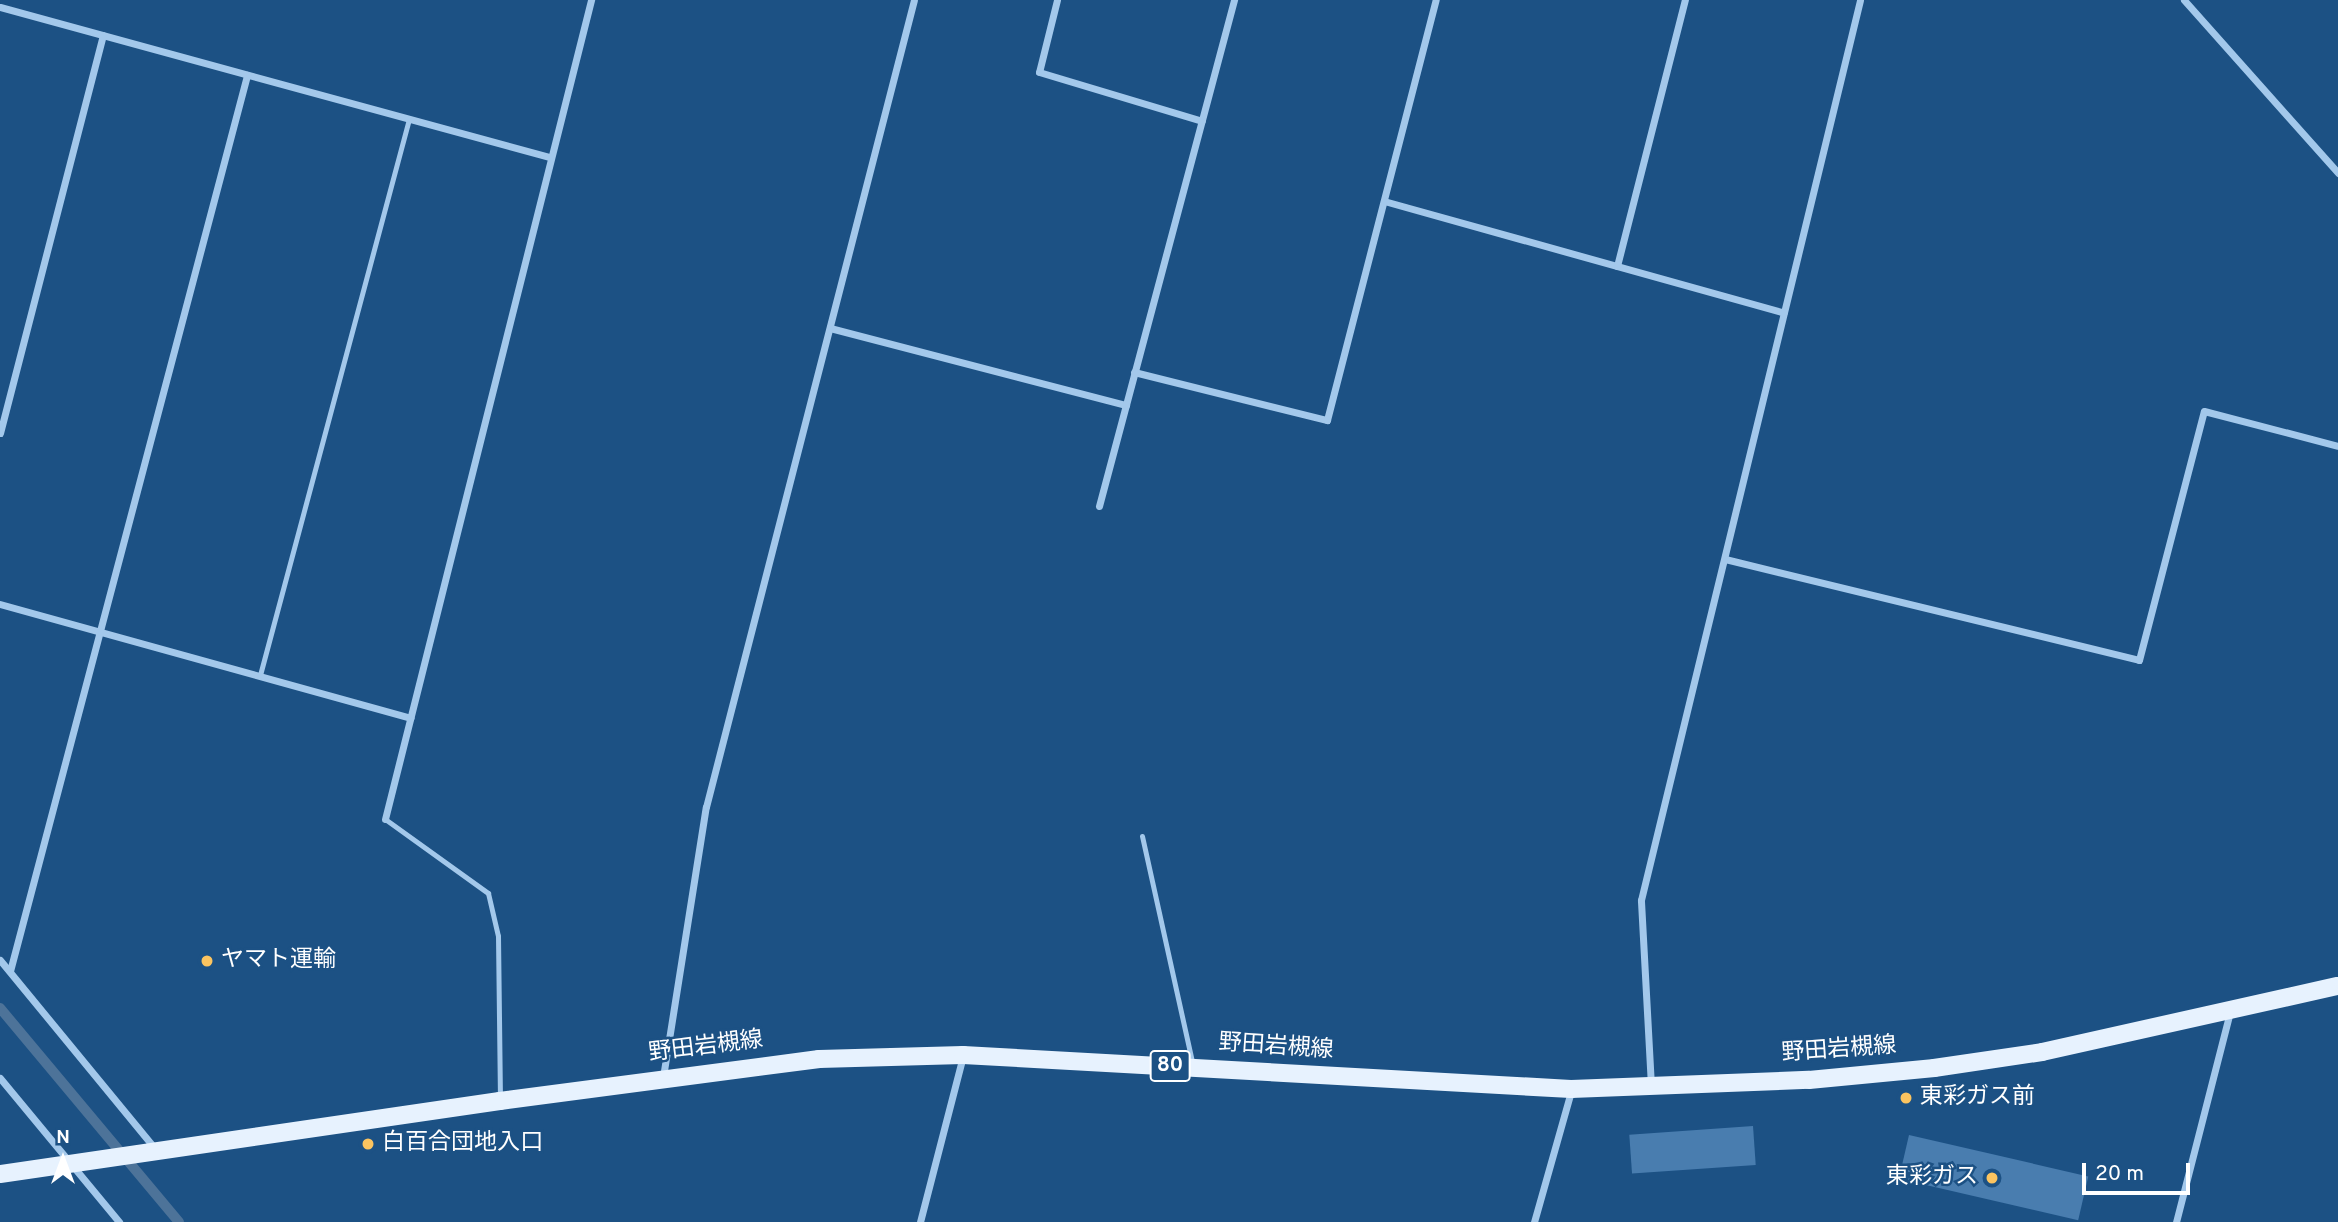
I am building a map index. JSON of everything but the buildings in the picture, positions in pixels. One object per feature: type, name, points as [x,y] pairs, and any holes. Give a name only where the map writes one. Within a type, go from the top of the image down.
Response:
[{"type":"main road","name":"野田岩槻線","points":[[0,1174],[663,1078],[819,1059],[963,1055],[1571,1088],[1809,1080],[1934,1068],[2042,1052],[2338,986]]},
{"type":"street","points":[[385,818],[549,157],[591,0]]},
{"type":"street","points":[[663,1078],[706,807],[914,0]]},
{"type":"street","points":[[1056,0],[1039,72],[1202,121]]},
{"type":"street","points":[[1099,506],[1234,0]]},
{"type":"street","points":[[1134,372],[1327,419],[1436,0]]},
{"type":"street","points":[[1617,266],[1685,0]]},
{"type":"street","points":[[1651,1087],[1641,900],[1860,0]]},
{"type":"street","points":[[2184,0],[2338,173]]},
{"type":"street","points":[[0,7],[549,157]]},
{"type":"street","points":[[0,433],[103,35]]},
{"type":"street","points":[[10,971],[247,75]]},
{"type":"street","points":[[1384,201],[1784,313]]},
{"type":"street","points":[[830,327],[1126,405]]},
{"type":"street","points":[[1725,559],[2139,660],[2204,411],[2338,446]]},
{"type":"street","points":[[0,604],[410,718]]},
{"type":"street","points":[[0,960],[156,1150]]},
{"type":"street","points":[[2176,1222],[2230,1011]]},
{"type":"street","points":[[920,1222],[963,1055]]},
{"type":"street","points":[[0,1078],[119,1222]]},
{"type":"street","points":[[1534,1222],[1571,1088]]},
{"type":"lane","points":[[260,675],[409,119]]},
{"type":"lane","points":[[385,818],[488,893],[498,936],[500,1101]]},
{"type":"lane","points":[[1142,836],[1194,1068]]},
{"type":"waterway","points":[[0,1008],[179,1222]]},
{"type":"place","name":"ヤマト運輸","points":[[207,961]]},
{"type":"place","name":"東彩ガス前","points":[[1906,1098]]},
{"type":"place","name":"白百合団地入口","points":[[368,1144]]},
{"type":"place","name":"東彩ガス","points":[[1992,1178]]}]
